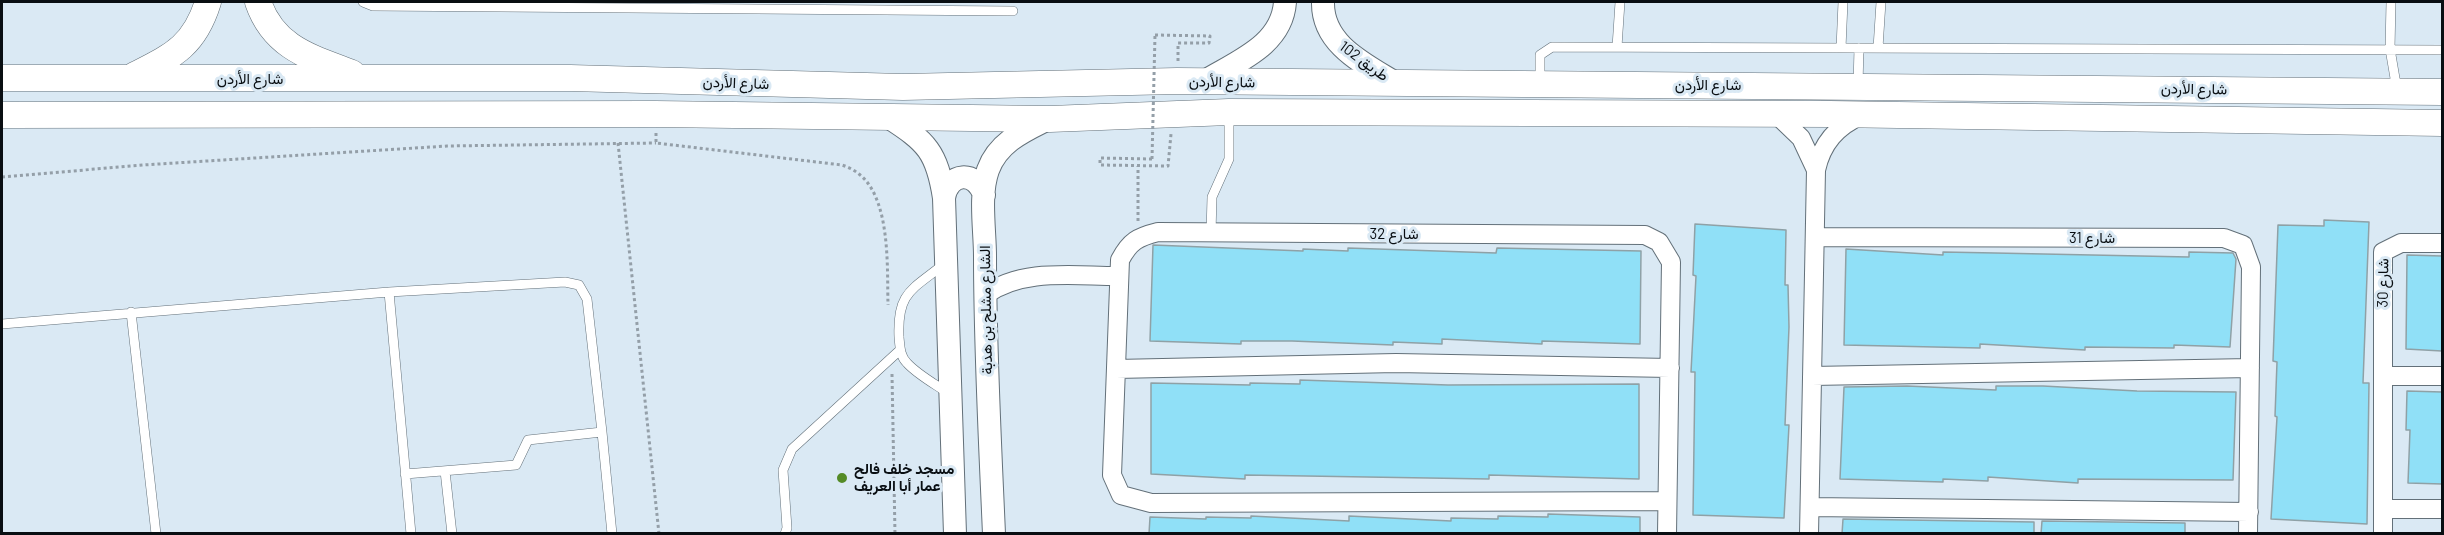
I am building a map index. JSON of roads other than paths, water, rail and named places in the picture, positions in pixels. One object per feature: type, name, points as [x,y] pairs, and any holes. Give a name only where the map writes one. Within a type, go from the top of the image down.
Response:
[{"type":"main road","points":[[129,78],[175,55],[198,28],[208,2]]},
{"type":"main road","points":[[258,2],[279,39],[294,49],[369,80]]},
{"type":"main road","name":"شارع الأردن","points":[[2,78],[369,80],[570,78],[903,87],[1205,81],[1540,85],[1858,85],[2442,92]]},
{"type":"main road","points":[[467,116],[504,107],[579,107],[584,105],[587,92],[580,82],[570,78]]},
{"type":"main road","points":[[2276,120],[2285,116],[2290,106],[2287,96],[2277,90]]},
{"type":"main road","points":[[2337,122],[2331,114],[2331,103],[2342,92]]},
{"type":"main road","name":"شارع الأردن","points":[[2,115],[655,114],[1050,118],[1229,112],[1776,114],[2442,123]]},
{"type":"street","points":[[1205,81],[1262,46],[1273,36],[1281,23],[1285,2]]},
{"type":"street","name":"طريق 102","points":[[1323,2],[1326,22],[1339,44],[1397,84]]},
{"type":"street","points":[[1776,114],[1801,138],[1816,170]]},
{"type":"street","points":[[1809,534],[1816,170],[1828,140],[1843,125],[1862,115]]},
{"type":"street","points":[[888,117],[922,141],[940,168],[944,198],[955,534]]},
{"type":"street","name":"الشارع مشلح بن هدبة","points":[[994,534],[985,295],[984,195],[987,171],[1006,143],[1018,133],[1050,118]]},
{"type":"street","points":[[944,198],[946,188],[953,180],[963,176],[973,178],[981,185],[984,195]]},
{"type":"street","name":"شارع 32","points":[[1117,276],[1120,260],[1127,246],[1137,237],[1158,232],[1645,235],[1659,242],[1671,262],[1667,534]]},
{"type":"street","name":"شارع 31","points":[[1815,237],[2224,238],[2243,245],[2251,267],[2248,534]]},
{"type":"street","name":"شارع 30","points":[[2384,534],[2383,252],[2401,243],[2442,243]]},
{"type":"street","points":[[985,295],[1004,283],[1026,277],[1117,276],[1112,475],[1121,495],[1151,503],[1667,501]]},
{"type":"street","points":[[1116,369],[1396,363],[1670,368]]},
{"type":"street","points":[[1812,376],[2250,368]]},
{"type":"street","points":[[2384,376],[2442,376]]},
{"type":"street","points":[[1810,507],[2248,512]]},
{"type":"street","points":[[2384,509],[2442,509]]},
{"type":"lane","points":[[363,2],[373,6],[436,4],[1013,12]]},
{"type":"lane","points":[[1617,47],[1620,2]]},
{"type":"lane","points":[[1841,48],[1843,2]]},
{"type":"lane","points":[[1878,48],[1881,2]]},
{"type":"lane","points":[[2391,2],[2390,49],[2397,92]]},
{"type":"lane","points":[[1540,85],[1540,55],[1548,48],[2442,50]]},
{"type":"lane","points":[[1858,48],[1858,85]]},
{"type":"lane","points":[[1211,233],[1212,197],[1229,159],[1229,112]]},
{"type":"lane","points":[[946,263],[908,294],[901,303],[898,315],[900,350],[910,366],[950,394]]},
{"type":"lane","points":[[2,324],[389,292],[565,282],[579,285],[587,298],[612,534]]},
{"type":"lane","points":[[389,292],[411,534]]},
{"type":"lane","points":[[132,312],[156,534]]},
{"type":"lane","points":[[785,534],[787,528],[783,470],[792,449],[900,350]]},
{"type":"lane","points":[[405,474],[516,465],[528,440],[602,432]]},
{"type":"lane","points":[[445,471],[452,534]]},
{"type":"place","name":"مسجد خلف فالح عمار أبا العريف","points":[[842,478]]}]
